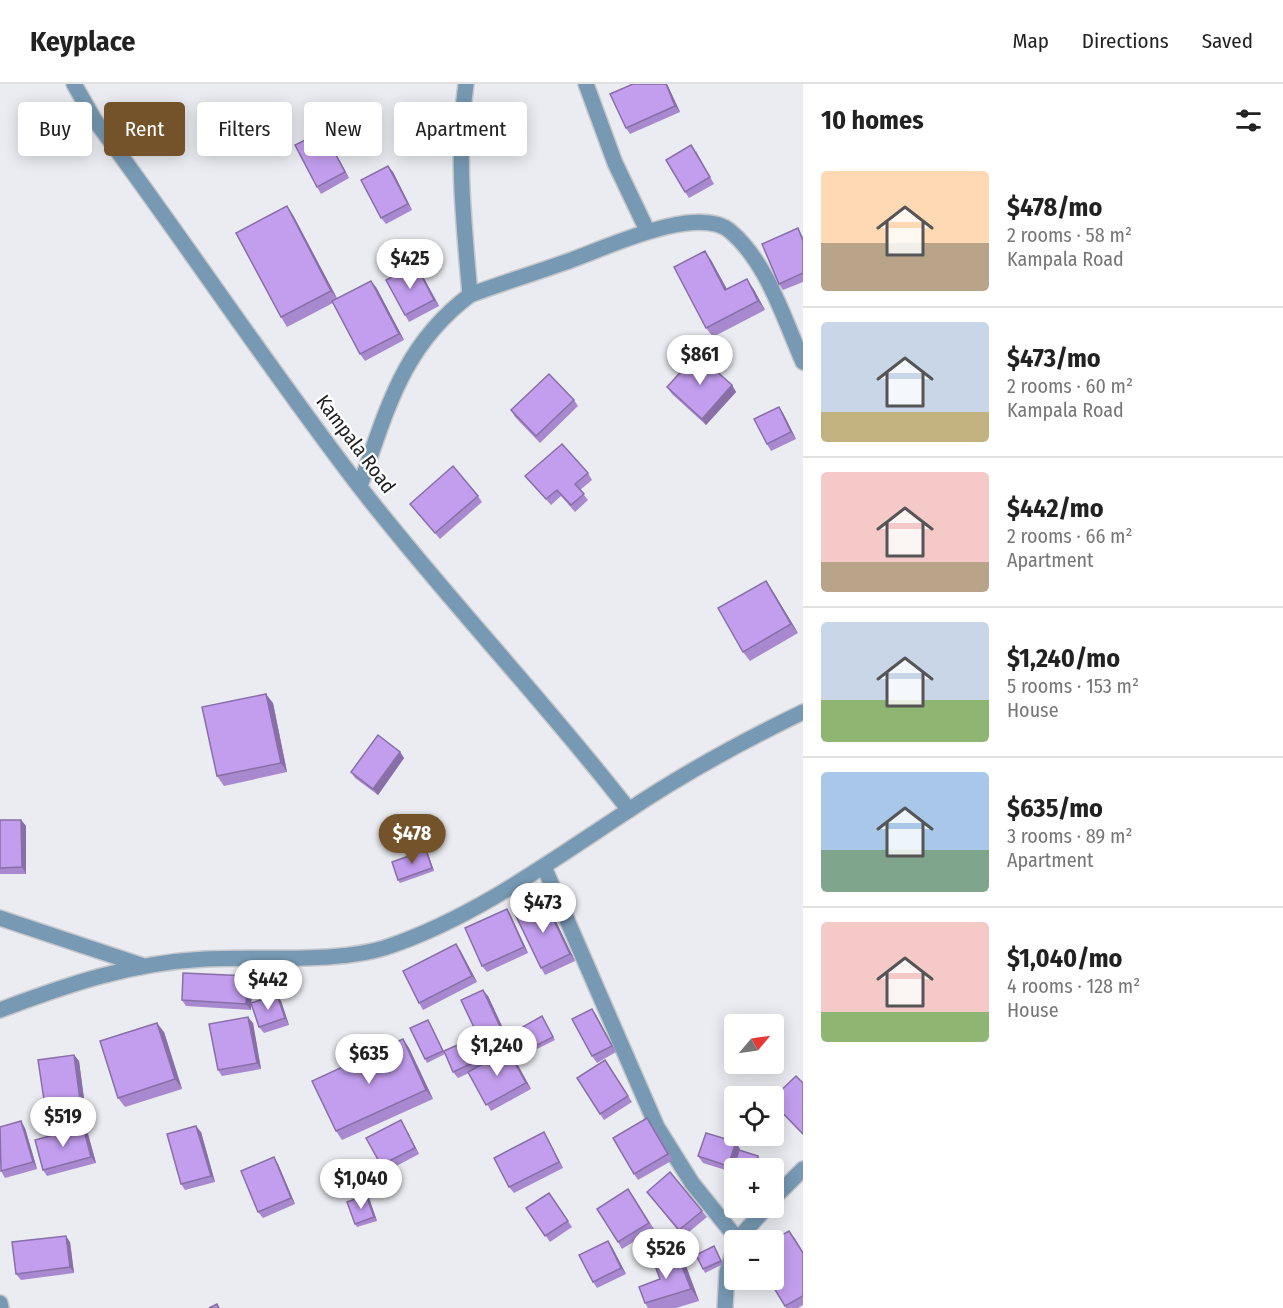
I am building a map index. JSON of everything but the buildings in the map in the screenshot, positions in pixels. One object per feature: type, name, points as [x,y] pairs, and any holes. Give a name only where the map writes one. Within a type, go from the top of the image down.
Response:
[{"type":"street","name":"Kampala Road","points":[[74,84],[94,119],[360,486],[629,810]]},
{"type":"street","points":[[466,84],[461,126],[460,183],[470,295]]},
{"type":"street","points":[[586,84],[615,163],[647,230]]},
{"type":"street","points":[[360,486],[393,394],[412,355],[433,329],[470,295],[647,230],[691,224],[710,224],[729,230],[746,249],[765,279],[803,362]]},
{"type":"street","points":[[0,1010],[88,978],[141,965],[204,959],[338,955],[388,947],[432,928],[544,867],[629,810],[774,726],[803,712]]},
{"type":"street","points":[[544,867],[657,1127],[692,1183],[730,1230]]},
{"type":"street","points":[[0,918],[141,965]]},
{"type":"street","points":[[784,1188],[803,1169]]},
{"type":"street","points":[[747,1230],[757,1218]]},
{"type":"street","points":[[725,1308],[726,1290]]},
{"type":"street","points":[[0,1303],[1,1308]]}]
